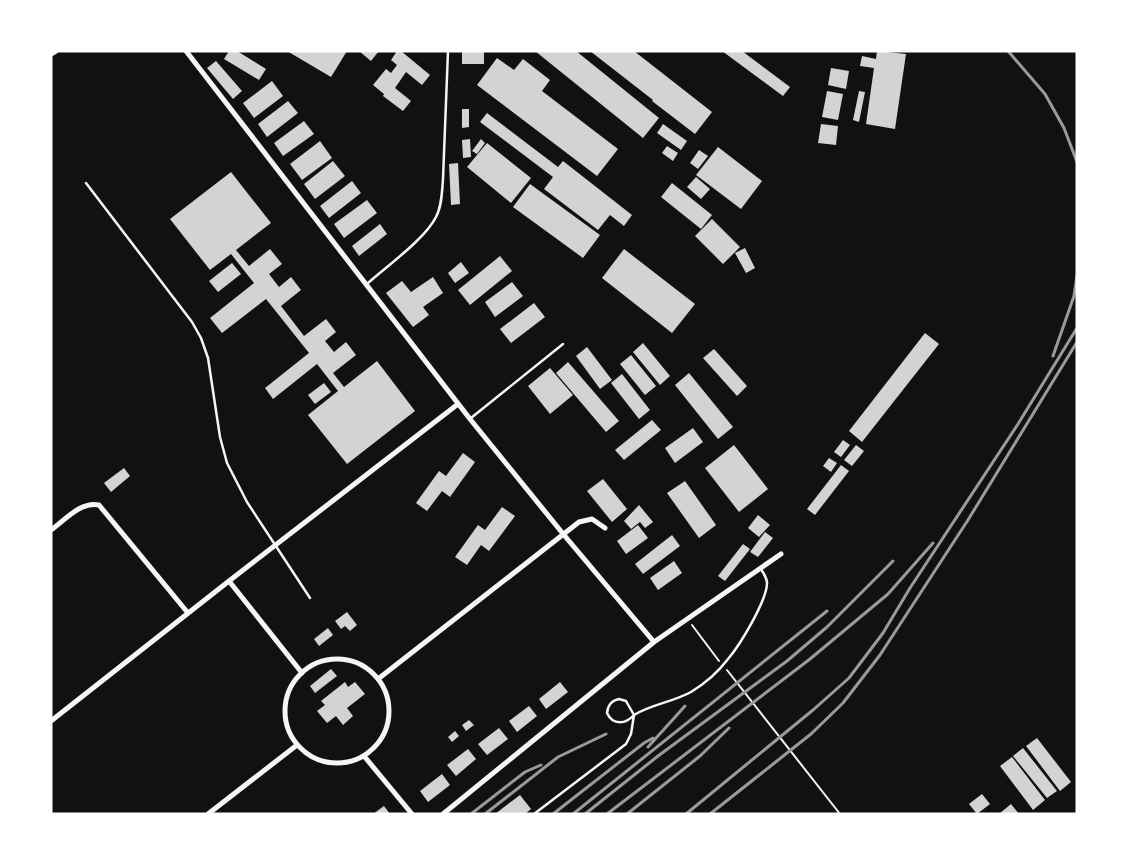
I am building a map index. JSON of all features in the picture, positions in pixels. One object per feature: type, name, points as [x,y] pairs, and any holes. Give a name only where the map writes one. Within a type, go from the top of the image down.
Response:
[{"type":"street","points":[[51,54],[56,51]]},
{"type":"street","points":[[186,51],[458,404],[654,642]]},
{"type":"street","points":[[51,721],[458,404]]},
{"type":"street","points":[[51,530],[83,506],[91,503],[99,505],[188,613]]},
{"type":"street","points":[[378,679],[579,522],[592,519],[605,528]]},
{"type":"street","points":[[443,814],[654,642],[781,554]]},
{"type":"street","points":[[229,581],[302,673]]},
{"type":"street","points":[[333,659],[350,661],[365,667],[378,679],[386,694],[389,711],[386,729],[377,744],[364,756],[350,762],[321,761],[308,755],[297,745],[287,728],[285,708],[290,689],[302,673],[316,664],[333,659]]},
{"type":"street","points":[[208,814],[297,745]]},
{"type":"street","points":[[364,756],[412,814]]},
{"type":"lane","points":[[366,285],[428,230],[437,215],[442,195],[448,51]]},
{"type":"lane","points":[[86,183],[192,322],[201,338],[208,358],[220,437],[227,463],[247,502],[310,598]]},
{"type":"lane","points":[[470,419],[563,344]]},
{"type":"lane","points":[[534,814],[626,744],[631,734],[634,715],[626,702],[619,699],[613,701],[608,709],[608,716],[617,722],[627,722],[634,715],[648,708],[674,700],[691,692],[728,660],[760,608],[767,582],[766,576],[760,568]]},
{"type":"path","points":[[687,619],[721,663]]},
{"type":"path","points":[[727,671],[840,814]]},
{"type":"building","points":[[229,51],[237,51],[266,69],[259,80],[224,59]]},
{"type":"building","points":[[287,51],[347,51],[331,77]]},
{"type":"building","points":[[359,51],[379,51],[371,61]]},
{"type":"building","points":[[397,51],[401,51],[430,75],[422,85],[406,72],[395,88],[411,101],[403,111],[383,96],[384,94],[373,85],[386,69],[391,73],[397,65],[391,60]]},
{"type":"building","points":[[462,51],[484,51],[484,64],[462,64]]},
{"type":"building","points":[[535,51],[576,51],[659,118],[643,138]]},
{"type":"building","points":[[590,51],[634,51],[712,112],[695,134]]},
{"type":"building","points":[[722,51],[742,51],[790,87],[783,96]]},
{"type":"building","points":[[877,51],[906,54],[895,129],[866,124],[874,68],[860,66],[862,56],[876,59]]},
{"type":"building","points":[[497,58],[514,70],[523,59],[550,80],[542,91],[618,149],[597,176],[477,85]]},
{"type":"building","points":[[216,61],[242,91],[233,99],[207,68]]},
{"type":"building","points":[[831,68],[849,71],[846,89],[828,85]]},
{"type":"building","points":[[272,81],[283,96],[254,118],[243,103]]},
{"type":"building","points":[[827,91],[843,94],[838,120],[822,117]]},
{"type":"building","points":[[859,91],[865,92],[859,122],[853,120]]},
{"type":"building","points":[[288,101],[298,113],[267,137],[258,124]]},
{"type":"building","points":[[462,109],[469,109],[469,127],[462,128]]},
{"type":"building","points":[[487,113],[558,167],[563,161],[632,215],[624,226],[610,215],[598,230],[544,189],[553,177],[480,122]]},
{"type":"building","points":[[304,121],[314,134],[283,156],[274,143]]},
{"type":"building","points":[[663,124],[687,141],[681,150],[657,133]]},
{"type":"building","points":[[821,124],[838,126],[836,145],[818,143]]},
{"type":"building","points":[[470,139],[471,157],[463,158],[462,140]]},
{"type":"building","points":[[481,139],[485,143],[477,154],[472,151]]},
{"type":"building","points":[[320,141],[332,158],[302,180],[290,164]]},
{"type":"building","points":[[487,143],[531,178],[511,203],[467,167]]},
{"type":"building","points":[[667,146],[678,153],[673,161],[662,153]]},
{"type":"building","points":[[718,147],[762,181],[741,209],[696,175]]},
{"type":"building","points":[[699,150],[708,156],[698,169],[690,163]]},
{"type":"building","points":[[333,161],[345,176],[315,199],[304,184]]},
{"type":"building","points":[[458,163],[460,204],[451,205],[449,164]]},
{"type":"building","points":[[231,172],[271,223],[236,250],[249,266],[270,249],[282,264],[269,274],[279,287],[291,277],[301,290],[281,306],[304,336],[326,319],[336,332],[325,341],[334,352],[346,342],[356,355],[333,373],[344,387],[377,361],[415,411],[347,464],[308,415],[338,391],[317,364],[273,399],[265,388],[309,353],[266,299],[222,333],[210,318],[254,283],[231,254],[210,270],[170,219]]},
{"type":"building","points":[[696,177],[710,189],[701,199],[687,187]]},
{"type":"building","points":[[352,181],[361,193],[329,218],[320,206]]},
{"type":"building","points":[[672,183],[712,215],[701,229],[661,197]]},
{"type":"building","points":[[530,184],[600,235],[583,258],[513,207]]},
{"type":"building","points":[[367,200],[377,213],[344,238],[334,224]]},
{"type":"building","points":[[712,219],[740,247],[723,264],[695,236]]},
{"type":"building","points":[[380,224],[387,234],[359,256],[352,246]]},
{"type":"building","points":[[745,248],[755,268],[746,273],[735,253]]},
{"type":"building","points":[[624,249],[695,304],[672,333],[602,278]]},
{"type":"building","points":[[500,256],[512,271],[470,305],[458,290]]},
{"type":"building","points":[[461,262],[469,273],[455,283],[448,273]]},
{"type":"building","points":[[232,263],[241,274],[218,292],[209,281]]},
{"type":"building","points":[[433,277],[443,293],[423,307],[429,315],[413,327],[386,293],[402,281],[411,292]]},
{"type":"building","points":[[512,282],[523,296],[495,317],[485,302]]},
{"type":"building","points":[[534,303],[545,317],[511,343],[500,329]]},
{"type":"building","points":[[925,333],[939,344],[862,442],[849,431]]},
{"type":"building","points":[[643,343],[670,376],[660,385],[633,352]]},
{"type":"building","points":[[587,347],[612,380],[600,389],[576,356]]},
{"type":"building","points":[[714,349],[747,386],[737,396],[703,358]]},
{"type":"building","points":[[631,355],[656,386],[645,395],[620,364]]},
{"type":"building","points":[[568,362],[619,421],[606,432],[556,373]]},
{"type":"building","points":[[550,368],[573,395],[550,414],[528,386]]},
{"type":"building","points":[[689,373],[733,427],[718,439],[675,385]]},
{"type":"building","points":[[622,374],[650,410],[639,419],[611,383]]},
{"type":"building","points":[[324,383],[331,392],[315,404],[308,395]]},
{"type":"building","points":[[652,420],[661,430],[624,460],[615,450]]},
{"type":"building","points":[[693,428],[703,442],[675,463],[665,448]]},
{"type":"building","points":[[843,440],[850,445],[841,457],[834,452]]},
{"type":"building","points":[[734,445],[768,489],[739,512],[705,468]]},
{"type":"building","points":[[856,445],[864,451],[852,466],[844,460]]},
{"type":"building","points":[[463,453],[475,462],[450,497],[442,491],[427,511],[416,503],[439,471],[446,476]]},
{"type":"building","points":[[829,458],[837,463],[831,472],[823,466]]},
{"type":"building","points":[[841,465],[849,471],[815,515],[807,509]]},
{"type":"building","points":[[124,468],[130,476],[111,492],[104,483]]},
{"type":"building","points":[[603,479],[627,509],[612,522],[587,491]]},
{"type":"building","points":[[685,481],[716,525],[699,538],[667,493]]},
{"type":"building","points":[[639,505],[653,522],[645,528],[640,522],[631,529],[624,521]]},
{"type":"building","points":[[502,507],[515,516],[489,551],[481,545],[467,565],[455,557],[478,525],[485,530]]},
{"type":"building","points":[[758,515],[770,525],[759,537],[748,528]]},
{"type":"building","points":[[638,525],[648,538],[626,554],[617,541]]},
{"type":"building","points":[[765,532],[773,538],[758,557],[750,552]]},
{"type":"building","points":[[672,535],[680,546],[643,574],[635,564]]},
{"type":"building","points":[[743,544],[750,549],[725,581],[718,576]]},
{"type":"building","points":[[674,561],[682,573],[658,590],[650,578]]},
{"type":"building","points":[[347,612],[357,625],[350,631],[345,626],[341,629],[335,621]]},
{"type":"building","points":[[328,628],[333,635],[319,646],[314,639]]},
{"type":"building","points":[[331,669],[337,676],[315,693],[310,686]]},
{"type":"building","points":[[345,682],[348,687],[355,682],[365,694],[347,708],[353,716],[343,725],[336,716],[327,723],[317,711],[325,705],[321,701]]},
{"type":"building","points":[[560,682],[568,692],[546,709],[539,699]]},
{"type":"building","points":[[529,706],[537,716],[517,732],[509,721]]},
{"type":"building","points":[[469,720],[474,725],[466,731],[462,725]]},
{"type":"building","points":[[499,728],[508,739],[487,755],[478,744]]},
{"type":"building","points":[[455,731],[459,736],[452,742],[448,737]]},
{"type":"building","points":[[1037,738],[1071,782],[1060,791],[1026,746]]},
{"type":"building","points":[[1023,748],[1057,791],[1047,798],[1013,756]]},
{"type":"building","points":[[468,749],[476,759],[456,776],[447,765]]},
{"type":"building","points":[[1012,757],[1045,800],[1033,810],[1000,766]]},
{"type":"building","points":[[442,774],[450,785],[428,802],[420,791]]},
{"type":"building","points":[[982,794],[990,804],[977,814],[969,804]]},
{"type":"building","points":[[520,795],[531,809],[525,814],[495,814]]},
{"type":"building","points":[[1011,804],[1019,814],[999,814]]},
{"type":"building","points":[[384,806],[390,814],[373,814]]},
{"type":"railway","points":[[1008,51],[1045,94],[1064,128],[1077,162]]},
{"type":"railway","points":[[1053,356],[1074,296],[1077,275]]},
{"type":"railway","points":[[686,814],[813,710],[849,678],[883,633],[910,588],[1018,424],[1077,328]]},
{"type":"railway","points":[[710,814],[811,734],[843,703],[880,655],[968,520],[1077,342]]},
{"type":"railway","points":[[607,814],[810,659],[888,594],[933,543]]},
{"type":"railway","points":[[585,814],[658,756],[787,661],[827,627],[893,561]]},
{"type":"railway","points":[[573,814],[827,611]]},
{"type":"railway","points":[[648,747],[685,706]]},
{"type":"railway","points":[[627,814],[700,756],[729,728]]},
{"type":"railway","points":[[485,814],[558,757],[606,734]]},
{"type":"railway","points":[[553,814],[653,738]]},
{"type":"railway","points":[[471,814],[525,772],[541,765]]}]
